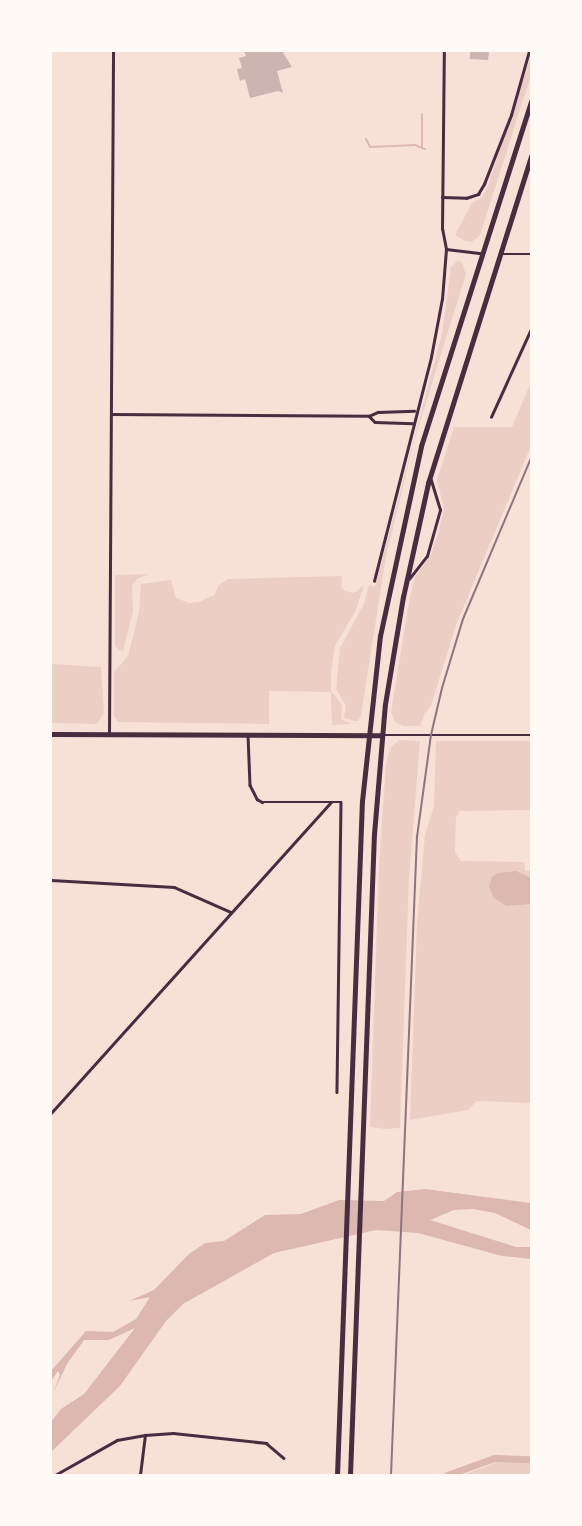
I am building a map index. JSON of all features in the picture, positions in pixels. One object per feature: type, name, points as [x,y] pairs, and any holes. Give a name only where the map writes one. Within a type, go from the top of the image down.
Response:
[{"type":"highway","points":[[337,1475],[362,802],[367,735],[380,635],[403,517],[427,426],[531,101]]},
{"type":"highway","points":[[350,1475],[373,834],[382,735],[405,584],[430,478],[531,156]]},
{"type":"main road","points":[[51,734],[382,735]]},
{"type":"street","points":[[109,734],[113,51]]},
{"type":"street","points":[[374,581],[436,334],[446,257],[442,229],[444,51]]},
{"type":"street","points":[[442,197],[466,198],[478,194],[484,184],[511,115],[529,51]]},
{"type":"street","points":[[446,249],[483,254]]},
{"type":"street","points":[[500,254],[531,254]]},
{"type":"street","points":[[492,417],[531,330]]},
{"type":"street","points":[[111,414],[369,416],[382,411],[415,411]]},
{"type":"street","points":[[369,416],[375,422],[412,423]]},
{"type":"street","points":[[405,584],[426,555],[440,510],[430,478]]},
{"type":"street","points":[[248,734],[250,785],[257,799],[262,802],[341,802],[337,1092]]},
{"type":"street","points":[[382,735],[531,735]]},
{"type":"street","points":[[51,1113],[331,802]]},
{"type":"street","points":[[51,880],[174,887],[232,912]]},
{"type":"street","points":[[55,1475],[117,1440],[145,1435],[173,1433],[266,1443],[284,1458]]},
{"type":"street","points":[[140,1475],[145,1435]]},
{"type":"shaded area","points":[[531,56],[531,75],[480,235],[472,242],[465,241],[455,235],[472,203],[482,197],[488,186]]},
{"type":"shaded area","points":[[458,260],[466,274],[415,438],[386,556],[361,715],[358,721],[354,721],[344,718],[346,706],[336,689],[340,648],[364,604],[369,585],[375,587],[442,334],[451,267]]},
{"type":"shaded area","points":[[531,382],[531,446],[456,625],[431,706],[420,726],[403,726],[395,722],[391,712],[410,596],[415,577],[431,555],[438,533],[444,509],[437,480],[454,427],[512,427]]},
{"type":"shaded area","points":[[149,574],[137,579],[132,586],[133,612],[123,651],[119,650],[115,646],[115,575]]},
{"type":"shaded area","points":[[342,576],[341,587],[345,591],[354,593],[364,585],[356,610],[335,646],[331,672],[331,691],[342,705],[341,719],[351,724],[332,725],[331,692],[269,691],[269,724],[118,722],[114,716],[114,672],[128,656],[139,612],[141,584],[171,580],[176,598],[189,603],[214,595],[219,585],[228,579]]},
{"type":"shaded area","points":[[51,664],[101,667],[104,713],[97,724],[51,723]]},
{"type":"shaded area","points":[[399,740],[420,741],[409,879],[400,1128],[385,1129],[370,1127],[379,866],[386,764],[390,748]]},
{"type":"shaded area","points":[[436,741],[531,741],[531,810],[460,811],[456,817],[455,852],[461,861],[524,862],[525,871],[531,871],[531,1103],[477,1101],[468,1110],[410,1120],[417,922],[425,835],[434,806]]},
{"type":"shaded area","points":[[516,871],[531,878],[531,904],[506,906],[493,897],[489,886],[492,877],[498,873]]},
{"type":"shaded area","points":[[425,1189],[531,1203],[531,1230],[495,1213],[473,1209],[454,1210],[430,1220],[516,1247],[531,1247],[531,1259],[502,1256],[418,1233],[376,1230],[274,1253],[183,1304],[166,1321],[120,1386],[51,1452],[51,1422],[61,1409],[84,1394],[135,1328],[109,1340],[84,1340],[67,1364],[53,1393],[60,1375],[58,1371],[51,1381],[51,1371],[86,1331],[113,1332],[136,1319],[150,1297],[129,1301],[154,1290],[189,1254],[205,1243],[224,1241],[265,1215],[301,1214],[339,1200],[384,1201],[397,1192]]},
{"type":"shaded area","points":[[500,1461],[531,1463],[531,1475],[463,1475]]},
{"type":"building","points":[[244,51],[282,51],[292,67],[277,71],[283,93],[278,91],[250,98],[245,79],[240,81],[237,69],[242,68],[239,58],[246,56]]},
{"type":"building","points":[[470,51],[489,51],[488,60],[470,59]]},
{"type":"waterway","points":[[422,114],[422,148]]},
{"type":"waterway","points":[[366,139],[370,147],[415,145],[425,149]]},
{"type":"waterway","points":[[447,1475],[494,1458],[531,1459]]},
{"type":"railway","points":[[391,1475],[417,837],[431,735],[463,619],[531,458]]}]
